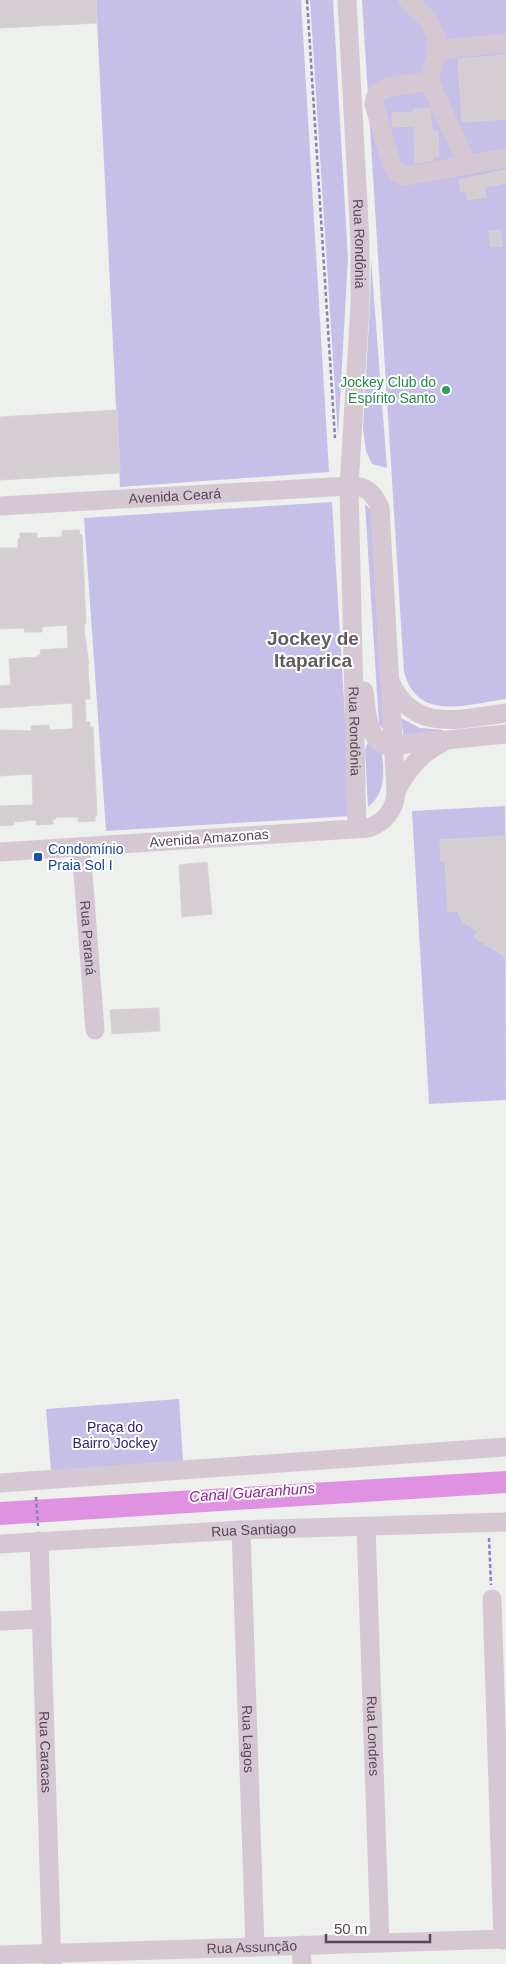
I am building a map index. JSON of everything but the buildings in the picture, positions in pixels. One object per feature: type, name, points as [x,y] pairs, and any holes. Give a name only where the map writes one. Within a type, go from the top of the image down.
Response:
[{"type":"street","name":"Rua Rondônia","points":[[347,0],[359,232],[360,306],[349,486],[357,828]]},
{"type":"street","points":[[408,0],[428,20],[435,34],[437,50],[429,81],[468,165]]},
{"type":"street","points":[[437,50],[506,43]]},
{"type":"street","points":[[429,81],[386,88],[379,91],[375,97],[374,104],[392,165],[398,173],[406,176],[506,158]]},
{"type":"street","name":"Avenida Ceará","points":[[0,506],[349,486]]},
{"type":"street","points":[[349,486],[365,488],[376,496],[380,508],[396,792]]},
{"type":"street","points":[[352,624],[370,727],[379,742],[393,747],[506,734]]},
{"type":"street","points":[[389,679],[406,705],[415,712],[431,718],[448,720],[506,713]]},
{"type":"street","points":[[396,792],[417,760],[432,748],[450,740]]},
{"type":"street","name":"Avenida Amazonas","points":[[0,852],[374,826],[386,818],[394,806],[396,792]]},
{"type":"street","name":"Rua Paraná","points":[[80,847],[95,1030]]},
{"type":"street","points":[[0,1483],[506,1447]]},
{"type":"street","name":"Rua Santiago","points":[[0,1544],[38,1537],[497,1522]]},
{"type":"street","name":"Rua Londres","points":[[366,1527],[380,1943]]},
{"type":"street","name":"Rua Lagos","points":[[241,1530],[255,1947]]},
{"type":"street","name":"Rua Caracas","points":[[38,1537],[52,1959]]},
{"type":"street","points":[[492,1599],[504,1939]]},
{"type":"street","points":[[0,1621],[42,1619]]},
{"type":"street","name":"Rua Assunção","points":[[0,1955],[52,1959],[255,1947],[302,1955],[380,1943],[504,1939]]},
{"type":"path","points":[[308,0],[335,442]]},
{"type":"path","points":[[36,1496],[38,1537]]},
{"type":"path","points":[[492,1599],[497,1522]]},
{"type":"green space","points":[[96,0],[301,0],[329,472],[120,487]]},
{"type":"green space","points":[[310,0],[333,0],[348,258],[338,437]]},
{"type":"green space","name":"Jockey Club do Espírito Santo","points":[[362,0],[506,0],[506,699],[460,706],[432,704],[420,698],[411,688],[404,672]]},
{"type":"green space","points":[[371,259],[387,468],[372,464],[366,451],[363,428]]},
{"type":"green space","points":[[332,502],[351,816],[106,831],[84,518]]},
{"type":"green space","points":[[365,504],[371,510],[384,730],[379,724]]},
{"type":"green space","points":[[401,718],[420,728],[443,730],[444,734],[404,739]]},
{"type":"green space","points":[[368,742],[382,753],[383,776],[381,789],[368,807],[365,750]]},
{"type":"green space","points":[[505,806],[506,1100],[429,1104],[412,811]]},
{"type":"green space","name":"Praça do Bairro Jockey","points":[[179,1399],[183,1462],[51,1471],[46,1409]]},
{"type":"water","name":"Canal Guaranhuns","points":[[506,1471],[506,1493],[0,1525],[0,1502]]},
{"type":"place","name":"Jockey Club do Espírito Santo","points":[[446,390]]},
{"type":"place","name":"Condomínio Praia Sol I","points":[[38,857]]},
{"type":"district","name":"Jockey de Itaparica","points":[[313,649]]}]
